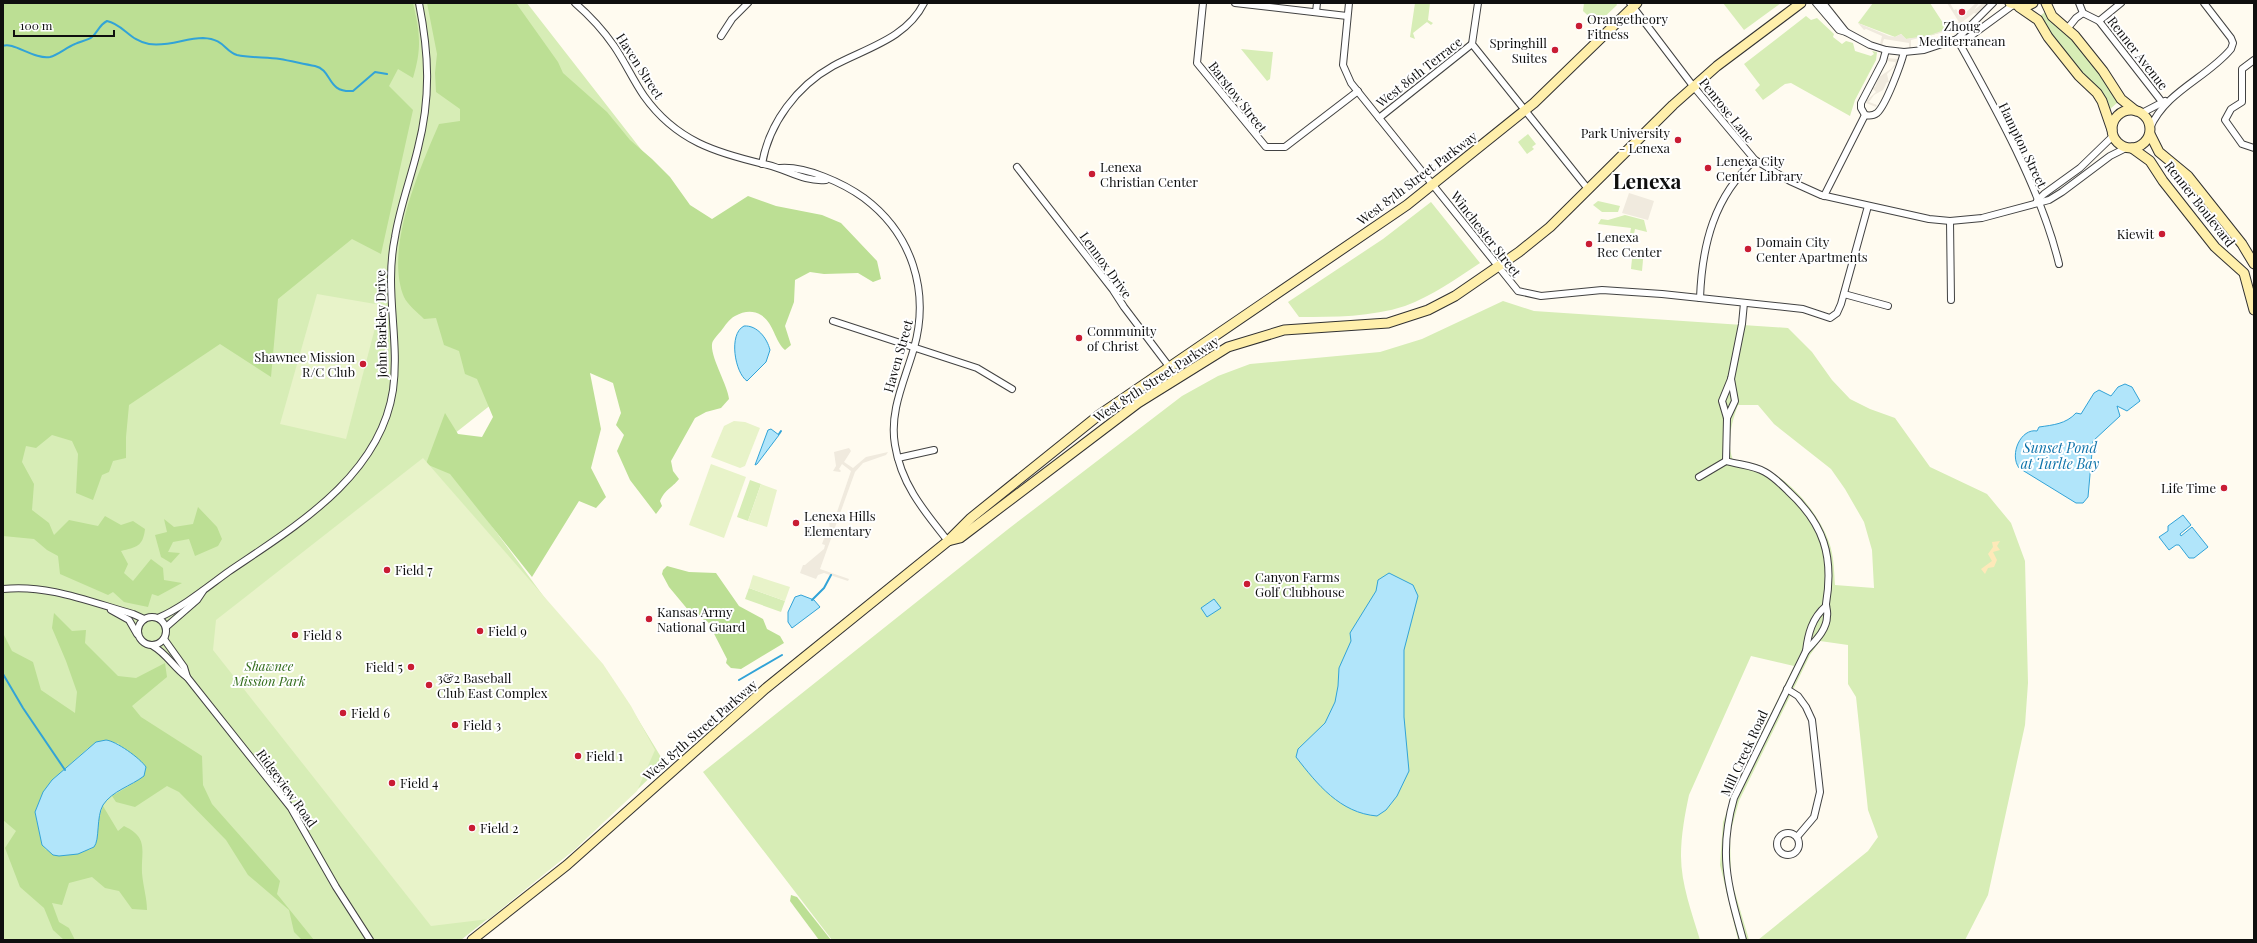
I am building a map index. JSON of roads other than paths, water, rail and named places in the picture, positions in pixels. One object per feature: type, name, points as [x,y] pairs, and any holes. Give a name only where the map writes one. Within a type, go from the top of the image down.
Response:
[{"type":"main road","name":"West 87th Street Parkway","points":[[948,541],[960,538],[1085,443],[1177,377],[1228,347],[1263,335],[1284,330],[1368,325],[1406,318],[1428,310],[1455,296],[1498,267],[1550,227],[1693,86],[1801,3]]},
{"type":"main road","points":[[2014,5],[2034,3]]},
{"type":"main road","points":[[2014,5],[2038,20],[2051,41],[2079,76],[2097,93],[2102,101],[2116,141],[2129,148],[2144,144],[2150,131],[2149,122],[2139,112],[2120,99],[2103,71],[2067,29],[2052,16],[2046,3]]},
{"type":"main road","name":"West 87th Street Parkway","points":[[472,940],[567,865],[755,698],[948,541],[971,518],[1099,415],[1373,229],[1433,184],[1525,110],[1633,4]]},
{"type":"main road","points":[[2113,133],[2113,124],[2120,114],[2131,110],[2139,112]]},
{"type":"main road","name":"Renner Boulevard","points":[[2150,131],[2159,152],[2188,176],[2242,244],[2254,264]]},
{"type":"main road","name":"Renner Boulevard","points":[[2129,148],[2150,161],[2163,181],[2215,247],[2241,269],[2247,278],[2254,310]]},
{"type":"main road","points":[[2251,300],[2254,289]]},
{"type":"street","name":"John Barkley Drive","points":[[204,590],[304,519],[349,477],[372,446],[388,412],[392,392],[394,364],[390,303],[391,260],[400,214],[419,146],[427,94],[428,56],[418,3]]},
{"type":"street","name":"Haven Street","points":[[575,3],[583,5],[607,35],[643,94],[669,124],[709,150],[780,168],[805,170],[842,185],[870,203],[888,220],[906,248],[917,274],[920,292],[921,317],[914,349],[896,404],[894,433],[898,458],[913,497],[948,541]]},
{"type":"street","points":[[721,36],[732,19],[748,3]]},
{"type":"street","points":[[762,164],[766,145],[775,126],[805,87],[832,67],[895,35],[915,16],[924,3]]},
{"type":"street","name":"Barstow Street","points":[[1203,3],[1198,63],[1260,143],[1272,149]]},
{"type":"street","points":[[1235,3],[1347,16]]},
{"type":"street","points":[[1316,12],[1317,3]]},
{"type":"street","name":"Winchester Street","points":[[1349,3],[1343,65],[1358,90],[1379,118],[1518,291],[1529,294],[1556,296],[1602,290],[1700,298],[1803,309],[1830,318],[1837,314],[1844,294]]},
{"type":"street","points":[[1478,3],[1472,44],[1588,190]]},
{"type":"street","points":[[1816,3],[1834,26],[1839,30],[1846,32],[1870,45],[1886,50],[1904,52],[1935,48],[1957,39],[1968,38],[2014,5]]},
{"type":"street","points":[[1823,3],[1846,32]]},
{"type":"street","points":[[1957,39],[1994,3]]},
{"type":"street","points":[[2067,29],[2076,18],[2083,13],[2079,3]]},
{"type":"street","points":[[2099,21],[2122,3]]},
{"type":"street","points":[[2150,131],[2159,112],[2174,96],[2229,52],[2233,43],[2204,3]]},
{"type":"street","name":"Penrose Lane","points":[[1633,4],[1693,86],[1754,160],[1790,181],[1824,196],[1912,216],[1950,221],[1997,215],[2037,201],[2049,200],[2104,160],[2129,148]]},
{"type":"street","name":"Renner Avenue","points":[[2083,13],[2099,21],[2162,102]]},
{"type":"street","name":"Hampton Street","points":[[1957,39],[2016,152],[2037,201],[2058,264]]},
{"type":"street","name":"West 86th Terrace","points":[[1379,118],[1472,44]]},
{"type":"street","points":[[1865,115],[1861,108],[1861,103],[1883,61],[1886,50]]},
{"type":"street","points":[[1865,115],[1870,116],[1879,111],[1900,69],[1904,52]]},
{"type":"street","points":[[2254,60],[2242,69],[2242,102],[2231,109],[2224,120],[2242,144],[2254,148]]},
{"type":"street","name":"West 86th Terrace","points":[[1272,149],[1285,148],[1358,90]]},
{"type":"street","points":[[2139,112],[2174,96]]},
{"type":"street","points":[[1824,196],[1865,115]]},
{"type":"street","points":[[2037,201],[2044,194],[2080,168],[2113,133]]},
{"type":"street","points":[[1700,298],[1701,272],[1706,239],[1717,210],[1738,176],[1754,160]]},
{"type":"street","name":"Lennox Drive","points":[[1017,167],[1113,290],[1124,307],[1177,377]]},
{"type":"street","points":[[1868,206],[1844,294],[1888,306]]},
{"type":"street","points":[[1950,221],[1951,300]]},
{"type":"street","points":[[1699,477],[1726,461],[1727,418],[1722,401],[1731,379],[1742,324],[1744,303]]},
{"type":"street","points":[[833,321],[914,349],[977,368],[1012,389]]},
{"type":"street","points":[[1727,418],[1735,401],[1731,379]]},
{"type":"street","points":[[898,458],[934,450]]},
{"type":"street","name":"Mill Creek Road","points":[[1726,461],[1755,467],[1765,472],[1796,498],[1810,514],[1819,528],[1828,557],[1830,574],[1826,606],[1826,623],[1819,638],[1806,651]]},
{"type":"street","points":[[3,589],[25,588],[50,590],[133,614],[144,619],[158,618],[169,613],[204,590]]},
{"type":"street","points":[[166,627],[197,600],[204,590]]},
{"type":"street","points":[[100,605],[129,620],[145,644],[153,646],[165,653],[179,671],[187,676]]},
{"type":"street","name":"Mill Creek Road","points":[[1743,940],[1728,884],[1725,863],[1727,821],[1734,798],[1806,651],[1809,632],[1819,611],[1826,606]]},
{"type":"street","points":[[153,646],[164,639],[166,632],[166,627],[158,618]]},
{"type":"street","points":[[138,634],[140,624],[144,619]]},
{"type":"street","points":[[164,639],[184,667],[187,676]]},
{"type":"street","name":"Ridgeview Road","points":[[187,676],[291,808],[336,887],[370,940]]},
{"type":"street","points":[[1787,689],[1798,696],[1812,720],[1820,792],[1814,817],[1797,837]]},
{"type":"water","points":[[744,326],[749,326],[761,333],[770,350],[766,362],[747,381],[739,370],[735,354],[736,337],[739,330]]},
{"type":"water","name":"Sunset Pond at Turlte Bay","points":[[2125,384],[2132,387],[2140,401],[2127,411],[2117,406],[2120,416],[2093,441],[2088,497],[2083,503],[2076,503],[2019,468],[2015,456],[2016,449],[2018,443],[2026,434],[2031,431],[2037,431],[2039,427],[2064,422],[2076,413],[2081,414],[2094,393],[2099,390],[2111,396],[2118,387]]},
{"type":"water","points":[[771,429],[779,435],[755,465],[768,430]]},
{"type":"water","points":[[2183,515],[2191,525],[2180,534],[2181,536],[2192,527],[2208,547],[2194,558],[2189,558],[2179,545],[2176,545],[2169,550],[2159,537],[2168,531],[2168,526]]},
{"type":"water","points":[[1389,573],[1413,585],[1418,596],[1404,650],[1404,717],[1409,771],[1397,796],[1386,810],[1377,816],[1364,814],[1352,809],[1330,796],[1296,757],[1298,749],[1325,723],[1335,702],[1339,668],[1351,641],[1350,633],[1376,591],[1378,580]]},
{"type":"water","points":[[801,595],[814,600],[820,607],[792,628],[788,622],[788,612],[795,597]]},
{"type":"water","points":[[1214,599],[1221,608],[1207,617],[1201,608]]},
{"type":"water","points":[[106,740],[128,750],[139,759],[146,767],[144,776],[116,792],[103,805],[99,816],[97,839],[94,847],[78,854],[59,856],[53,855],[42,845],[35,812],[43,792],[52,780],[96,742]]},
{"type":"waterway","points":[[3,46],[12,46],[38,56],[50,57],[90,38],[102,24],[107,21],[118,25],[137,40],[149,44],[156,45],[203,38],[216,41],[237,55],[280,59],[315,66],[321,68],[334,85],[344,91],[353,91],[375,72],[387,74]]},
{"type":"waterway","points":[[812,600],[824,588],[831,575]]},
{"type":"waterway","points":[[739,680],[782,655]]},
{"type":"waterway","points":[[3,674],[23,708],[65,770]]},
{"type":"place","name":"Zhoug Mediterranean","points":[[1962,12]]},
{"type":"place","name":"Orangetheory Fitness","points":[[1579,26]]},
{"type":"place","name":"Springhill Suites","points":[[1555,50]]},
{"type":"place","name":"Park University - Lenexa","points":[[1678,140]]},
{"type":"place","name":"Lenexa City Center Library","points":[[1708,168]]},
{"type":"place","name":"Lenexa Christian Center","points":[[1092,174]]},
{"type":"place","name":"Kiewit","points":[[2162,234]]},
{"type":"place","name":"Lenexa Rec Center","points":[[1589,244]]},
{"type":"place","name":"Domain City Center Apartments","points":[[1748,249]]},
{"type":"place","name":"Community of Christ","points":[[1079,338]]},
{"type":"place","name":"Shawnee Mission R/C Club","points":[[363,364]]},
{"type":"place","name":"Life Time","points":[[2224,488]]},
{"type":"place","name":"Lenexa Hills Elementary","points":[[796,523]]},
{"type":"place","name":"Field 7","points":[[387,570]]},
{"type":"place","name":"Canyon Farms Golf Clubhouse","points":[[1247,584]]},
{"type":"place","name":"Kansas Army National Guard","points":[[649,619]]},
{"type":"place","name":"Field 9","points":[[480,631]]},
{"type":"place","name":"Field 8","points":[[295,635]]},
{"type":"place","name":"Field 5","points":[[411,667]]},
{"type":"place","name":"3&2 Baseball Club East Complex","points":[[429,685]]},
{"type":"place","name":"Field 6","points":[[343,713]]},
{"type":"place","name":"Field 3","points":[[455,725]]},
{"type":"place","name":"Field 1","points":[[578,756]]},
{"type":"place","name":"Field 4","points":[[392,783]]},
{"type":"place","name":"Field 2","points":[[472,828]]},
{"type":"district","name":"Lenexa","points":[[1647,182]]},
{"type":"park label","name":"Shawnee Mission Park","points":[[269,674]]}]
